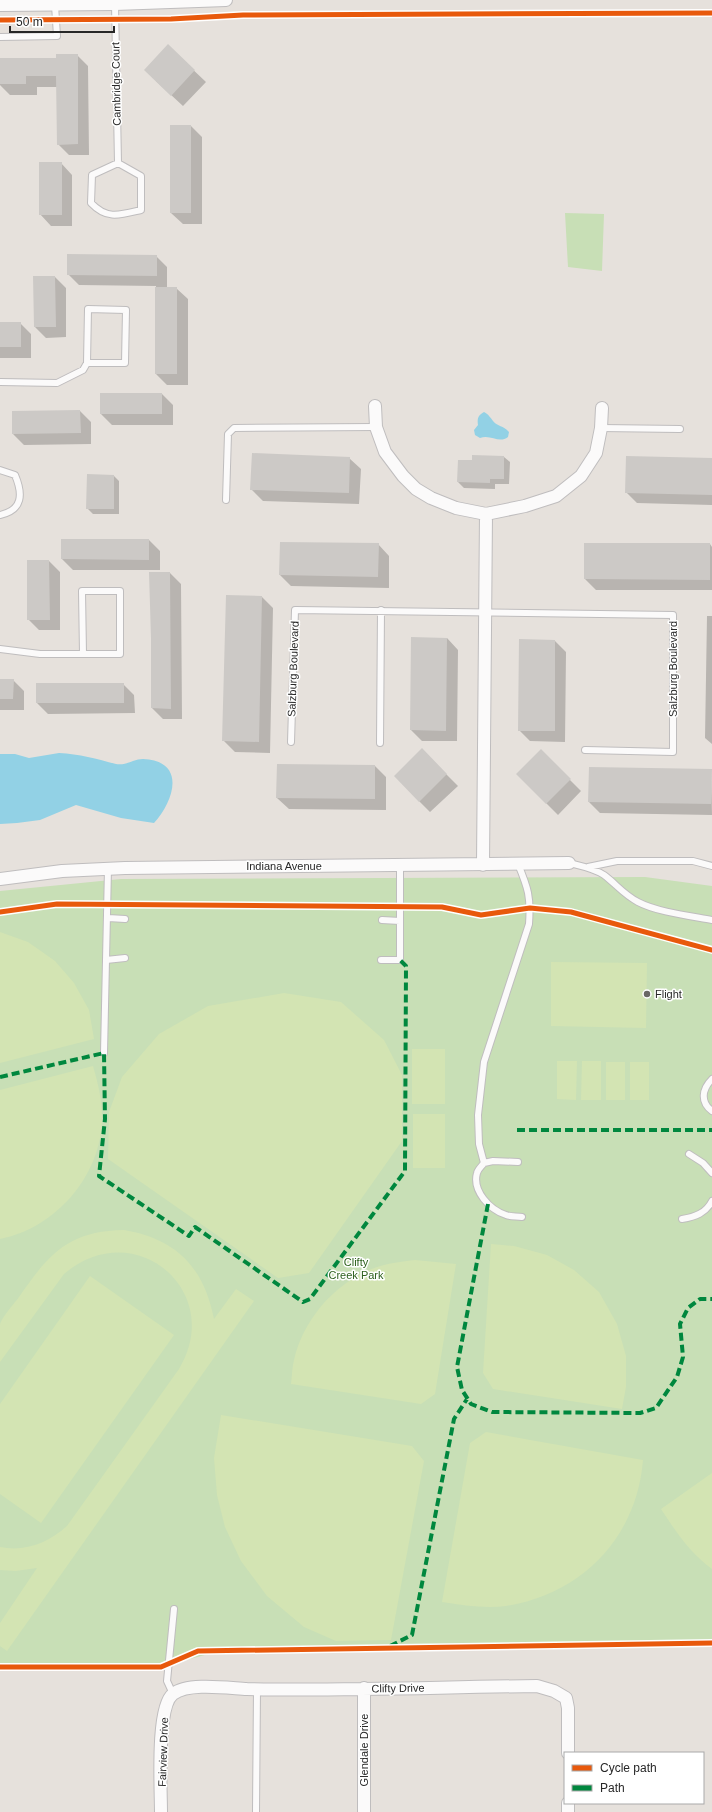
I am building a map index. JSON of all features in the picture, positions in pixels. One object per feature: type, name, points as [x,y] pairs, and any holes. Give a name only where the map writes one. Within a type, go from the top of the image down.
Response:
[{"type":"street","points":[[0,5],[115,4],[226,0]]},
{"type":"street","points":[[375,406],[376,427],[386,452],[403,476],[416,489],[431,498],[456,508],[486,514],[525,506],[556,496],[581,476],[596,453],[601,428],[602,408]]},
{"type":"street","points":[[483,864],[486,514]]},
{"type":"street","name":"Indiana Avenue","points":[[0,879],[62,871],[108,868],[569,864]]},
{"type":"street","name":"Clifty Drive","points":[[173,1694],[189,1687],[257,1689],[537,1686],[554,1691],[566,1698],[568,1708],[568,1752]]},
{"type":"street","name":"Glendale Drive","points":[[364,1688],[364,1812]]},
{"type":"street","name":"Fairview Drive","points":[[161,1812],[162,1720],[166,1703],[173,1694]]},
{"type":"lane","points":[[0,37],[57,36],[55,4]]},
{"type":"lane","name":"Cambridge Court","points":[[115,4],[118,163]]},
{"type":"lane","points":[[118,163],[141,176],[141,210],[116,216],[99,212],[91,203],[92,175],[118,163]]},
{"type":"lane","points":[[0,382],[57,382],[83,370],[87,363],[88,309],[126,310],[125,363],[87,363]]},
{"type":"lane","points":[[226,500],[228,434],[234,428],[376,427]]},
{"type":"lane","points":[[601,428],[680,429]]},
{"type":"lane","points":[[0,470],[15,475],[20,488],[19,501],[10,513],[0,515]]},
{"type":"lane","points":[[0,649],[40,654],[83,654],[120,654],[120,591],[82,591],[83,654]]},
{"type":"lane","name":"Salzburg Boulevard","points":[[291,742],[295,610],[673,615],[673,752],[585,750]]},
{"type":"lane","points":[[380,743],[382,610]]},
{"type":"lane","points":[[588,867],[617,861],[693,862],[712,866]]},
{"type":"lane","points":[[484,1163],[479,1144],[478,1115],[484,1062],[529,924],[531,900],[518,864]]},
{"type":"lane","points":[[569,864],[588,867],[604,876],[623,893],[639,903],[712,920]]},
{"type":"lane","points":[[381,960],[400,960],[400,865]]},
{"type":"lane","points":[[104,1053],[108,868]]},
{"type":"lane","points":[[108,918],[125,919]]},
{"type":"lane","points":[[382,920],[400,921]]},
{"type":"lane","points":[[106,960],[125,958]]},
{"type":"lane","points":[[712,1080],[705,1086],[703,1097],[706,1107],[712,1111]]},
{"type":"lane","points":[[689,1154],[703,1163],[712,1173]]},
{"type":"lane","points":[[518,1162],[493,1161],[484,1163],[477,1172],[476,1184],[482,1197],[488,1204],[506,1215],[522,1216]]},
{"type":"lane","points":[[682,1219],[695,1217],[708,1208],[712,1201]]},
{"type":"lane","points":[[173,1694],[167,1681],[174,1609]]},
{"type":"lane","points":[[256,1812],[257,1689]]},
{"type":"green space","points":[[565,213],[604,214],[602,271],[568,267]]},
{"type":"green space","name":"Clifty Creek Park","points":[[645,877],[712,886],[712,1646],[600,1644],[223,1650],[161,1667],[0,1665],[0,891],[121,879]]},
{"type":"green space","points":[[0,932],[28,942],[55,961],[74,983],[89,1010],[94,1039],[0,1063]]},
{"type":"green space","points":[[551,962],[647,963],[646,1028],[551,1026]]},
{"type":"green space","points":[[284,993],[341,1002],[384,1040],[402,1075],[402,1141],[309,1273],[278,1278],[108,1159],[109,1112],[122,1077],[159,1034],[208,1006]]},
{"type":"green space","points":[[412,1049],[445,1049],[445,1104],[412,1104]]},
{"type":"green space","points":[[557,1061],[577,1061],[576,1100],[557,1099]]},
{"type":"green space","points":[[582,1061],[601,1061],[601,1100],[581,1100]]},
{"type":"green space","points":[[606,1062],[625,1062],[625,1100],[606,1100]]},
{"type":"green space","points":[[630,1062],[649,1062],[649,1100],[630,1100]]},
{"type":"green space","points":[[93,1066],[97,1079],[102,1117],[100,1138],[94,1159],[84,1178],[72,1196],[57,1211],[40,1223],[20,1233],[0,1239],[0,1090]]},
{"type":"green space","points":[[413,1114],[445,1114],[445,1168],[413,1168]]},
{"type":"green space","points":[[124,1230],[143,1234],[159,1241],[173,1249],[185,1259],[195,1271],[203,1285],[214,1319],[236,1289],[254,1301],[7,1651],[0,1646],[0,1623],[37,1568],[16,1571],[0,1570],[0,1547],[18,1548],[36,1545],[52,1537],[67,1526],[179,1369],[190,1340],[191,1313],[182,1289],[165,1270],[144,1257],[118,1253],[91,1258],[64,1274],[0,1362],[0,1325],[5,1315],[40,1269],[62,1248],[74,1240],[88,1235],[105,1231]]},
{"type":"green space","points":[[491,1244],[514,1246],[547,1255],[574,1270],[599,1292],[617,1324],[626,1356],[626,1387],[622,1409],[493,1389],[483,1373]]},
{"type":"green space","points":[[415,1260],[456,1264],[435,1394],[421,1404],[291,1384],[293,1363],[299,1343],[316,1312],[328,1299],[341,1287],[371,1269],[388,1264]]},
{"type":"green space","points":[[90,1276],[174,1335],[41,1523],[0,1494],[0,1404]]},
{"type":"green space","points":[[221,1415],[412,1446],[424,1461],[391,1640],[336,1641],[304,1627],[267,1596],[241,1561],[225,1527],[217,1495],[214,1458]]},
{"type":"green space","points":[[486,1432],[643,1460],[639,1488],[630,1514],[617,1537],[601,1557],[581,1575],[559,1589],[533,1599],[498,1607],[482,1607],[442,1602],[470,1443]]},
{"type":"green space","points":[[712,1473],[712,1569],[690,1549],[661,1509]]},
{"type":"water","points":[[484,412],[495,423],[505,428],[509,432],[508,437],[501,440],[488,437],[480,438],[475,435],[474,430],[478,425],[478,417]]},
{"type":"water","points":[[59,753],[81,756],[116,764],[140,759],[157,761],[166,767],[171,774],[171,794],[167,804],[154,823],[121,818],[76,805],[40,820],[0,824],[0,754],[15,754],[29,758]]},
{"type":"building","points":[[168,44],[195,70],[171,96],[144,70]]},
{"type":"building","points":[[56,54],[78,54],[78,144],[57,145],[56,76],[26,76],[26,84],[0,84],[0,58],[56,58]]},
{"type":"building","points":[[170,125],[191,125],[191,213],[170,213]]},
{"type":"building","points":[[39,162],[62,162],[62,215],[39,215]]},
{"type":"building","points":[[67,254],[157,255],[157,276],[67,275]]},
{"type":"building","points":[[33,276],[55,276],[56,327],[34,327]]},
{"type":"building","points":[[155,287],[177,287],[177,374],[155,374]]},
{"type":"building","points":[[0,322],[21,322],[21,347],[0,347]]},
{"type":"building","points":[[100,393],[162,393],[162,414],[100,414]]},
{"type":"building","points":[[80,410],[81,433],[12,434],[12,411]]},
{"type":"building","points":[[252,453],[350,457],[349,493],[250,490]]},
{"type":"building","points":[[472,455],[504,456],[504,479],[490,479],[490,483],[457,482],[458,460],[472,460]]},
{"type":"building","points":[[626,456],[712,458],[712,495],[625,493]]},
{"type":"building","points":[[87,474],[114,475],[114,509],[86,509]]},
{"type":"building","points":[[61,539],[149,539],[149,560],[61,559]]},
{"type":"building","points":[[280,542],[379,543],[378,577],[279,575]]},
{"type":"building","points":[[584,543],[710,543],[710,580],[584,579]]},
{"type":"building","points":[[27,560],[49,560],[50,620],[27,620]]},
{"type":"building","points":[[149,572],[170,572],[171,709],[151,708]]},
{"type":"building","points":[[226,595],[262,596],[259,742],[222,741]]},
{"type":"building","points":[[411,637],[447,638],[446,731],[410,730]]},
{"type":"building","points":[[519,639],[555,640],[555,731],[518,731]]},
{"type":"building","points":[[0,679],[14,679],[13,699],[0,699]]},
{"type":"building","points":[[36,683],[124,683],[124,703],[36,703]]},
{"type":"building","points":[[422,748],[447,774],[419,802],[394,776]]},
{"type":"building","points":[[541,749],[571,779],[546,804],[516,774]]},
{"type":"building","points":[[277,764],[375,765],[375,799],[276,798]]},
{"type":"building","points":[[589,767],[712,769],[711,804],[588,802]]},
{"type":"marked path","points":[[0,1077],[104,1053],[105,1119],[99,1176],[189,1236],[195,1227],[303,1302],[310,1299],[405,1171],[406,966],[400,960]]},
{"type":"marked path","points":[[517,1130],[712,1130]]},
{"type":"marked path","points":[[488,1204],[457,1367],[462,1390],[471,1404],[492,1412],[640,1413],[656,1408],[677,1377],[683,1357],[680,1324],[688,1308],[700,1299],[712,1299]]},
{"type":"marked path","points":[[390,1646],[412,1635],[454,1419],[467,1399]]},
{"type":"cycle path","points":[[0,20],[171,19],[243,15],[712,13]]},
{"type":"cycle path","points":[[0,912],[57,904],[442,907],[481,915],[530,908],[571,912],[712,950]]},
{"type":"cycle path","points":[[0,1667],[161,1667],[198,1651],[712,1643]]},
{"type":"place","name":"Flight","points":[[647,994]]}]
